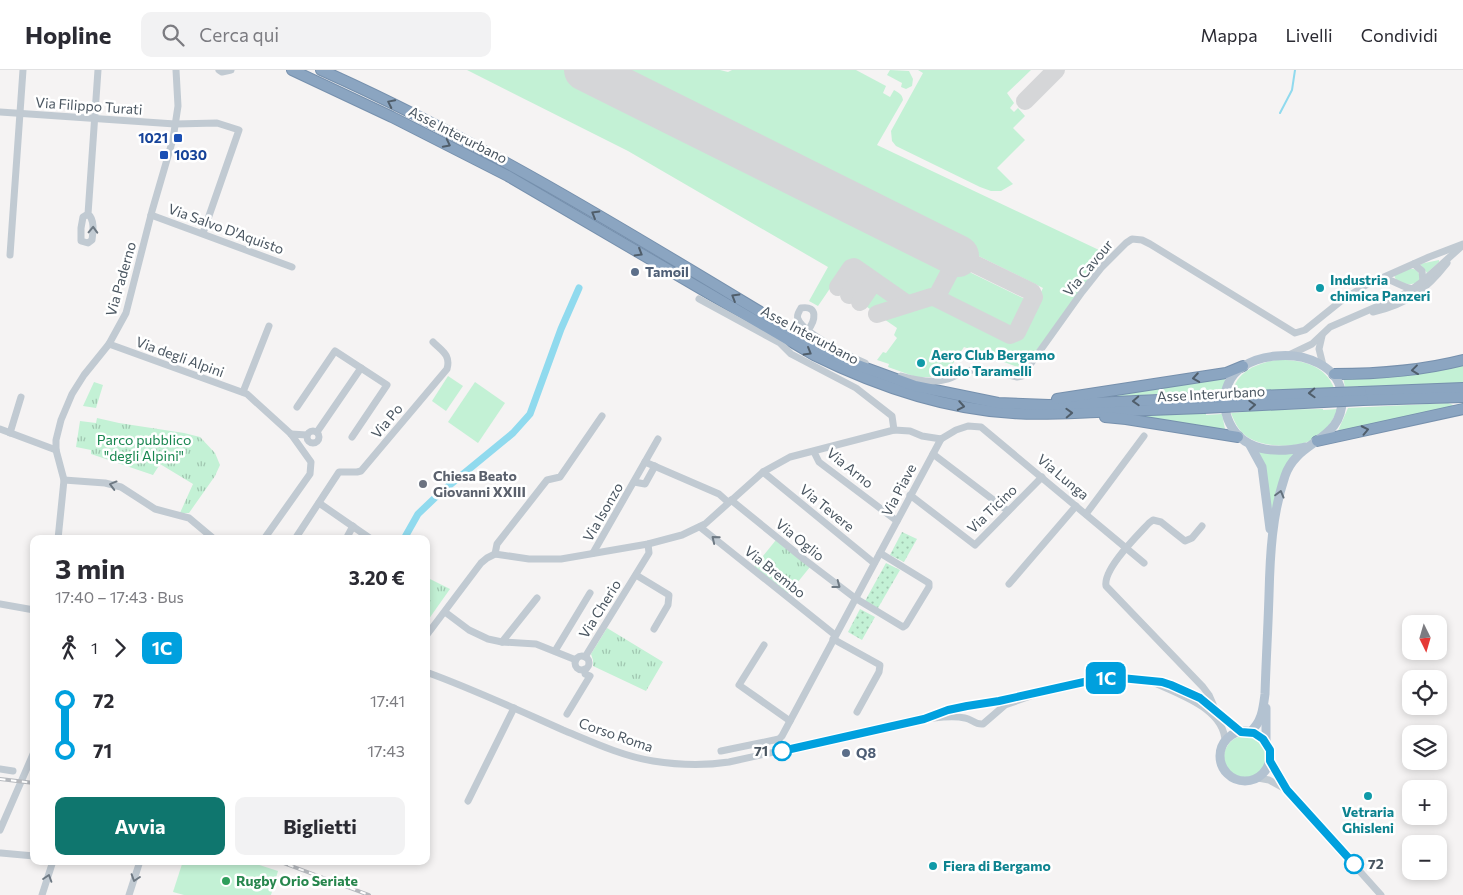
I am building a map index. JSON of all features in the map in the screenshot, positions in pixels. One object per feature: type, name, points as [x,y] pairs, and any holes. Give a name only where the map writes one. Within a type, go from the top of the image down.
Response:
[{"type":"highway","name":"Asse Interurbano","points":[[292,70],[392,117],[508,176],[814,355],[858,376],[920,397],[979,409],[1030,414],[1090,412],[1203,403]]},
{"type":"highway","name":"Asse Interurbano","points":[[321,70],[429,122],[513,166],[841,360],[897,380],[937,391],[1023,406],[1203,403],[1362,396],[1463,388]]},
{"type":"highway","points":[[1334,374],[1384,374],[1430,368],[1463,360]]},
{"type":"highway","points":[[937,391],[947,390],[1024,400],[1048,400],[1226,373],[1243,366]]},
{"type":"highway","name":"Asse Interurbano","points":[[1362,396],[1463,397]]},
{"type":"highway","points":[[1317,441],[1463,409]]},
{"type":"highway","points":[[1090,412],[1100,417],[1126,419],[1238,436]]},
{"type":"main road","points":[[1289,356],[1323,365],[1334,374],[1340,390],[1342,407],[1335,426],[1317,441],[1306,447],[1279,450],[1263,449],[1250,444],[1238,436],[1227,420],[1224,401],[1228,384],[1243,366],[1267,357],[1289,356]]},
{"type":"main road","points":[[1250,444],[1262,467],[1271,542]]},
{"type":"main road","points":[[1266,743],[1265,694],[1271,542],[1278,497],[1286,473],[1306,447]]},
{"type":"main road","points":[[1245,732],[1260,737],[1266,743],[1270,750],[1270,761],[1266,771],[1258,778],[1241,781],[1228,775],[1223,768],[1220,760],[1221,751],[1230,736],[1257,726],[1261,718],[1265,694]]},
{"type":"street","points":[[10,255],[23,70]]},
{"type":"street","points":[[88,214],[98,70]]},
{"type":"street","name":"Via Paderno","points":[[58,535],[64,480],[56,450],[56,440],[72,394],[84,375],[109,344],[126,313],[175,124],[178,94],[176,70]]},
{"type":"street","points":[[219,70],[222,72],[232,70]]},
{"type":"street","name":"Via Filippo Turati","points":[[0,112],[175,124],[217,123],[239,130],[203,233]]},
{"type":"street","name":"Via Salvo D'Aquisto","points":[[151,215],[292,267]]},
{"type":"street","name":"Via Cavour","points":[[808,330],[827,344],[859,360],[916,380],[948,380],[961,372],[972,370],[1022,376],[1101,268],[1126,243],[1132,240],[1142,240],[1150,244],[1295,333],[1305,330],[1349,296],[1381,278],[1391,277]]},
{"type":"street","points":[[1391,277],[1414,264],[1463,245]]},
{"type":"street","points":[[1353,318],[1392,307],[1412,298],[1434,280],[1463,245]]},
{"type":"street","points":[[1392,307],[1415,289],[1463,245]]},
{"type":"street","points":[[1414,264],[1422,271],[1423,281]]},
{"type":"street","points":[[1391,277],[1404,287],[1415,289]]},
{"type":"street","points":[[1391,277],[1398,290],[1397,298]]},
{"type":"street","points":[[1289,356],[1312,344],[1330,327],[1434,280]]},
{"type":"street","points":[[698,299],[780,344],[791,354],[856,388],[892,416],[894,430]]},
{"type":"street","points":[[243,392],[269,326]]},
{"type":"street","points":[[1323,365],[1319,349],[1324,334]]},
{"type":"street","name":"Via Po","points":[[298,535],[340,472],[361,471],[447,369],[448,356],[433,342]]},
{"type":"street","name":"Via degli Alpini","points":[[109,344],[247,394],[291,434],[306,452],[311,462],[310,474],[267,535]]},
{"type":"street","points":[[297,407],[335,351],[387,385],[352,437]]},
{"type":"street","points":[[291,434],[306,435],[309,442],[316,442],[319,436],[317,432],[361,368]]},
{"type":"street","points":[[10,433],[21,397]]},
{"type":"street","points":[[495,554],[497,544],[546,480],[560,477],[602,416]]},
{"type":"street","name":"Via Lunga","points":[[941,439],[956,430],[968,426],[981,427],[1144,563]]},
{"type":"street","points":[[0,430],[56,450]]},
{"type":"street","points":[[430,631],[487,558],[495,554],[529,560],[548,560],[648,544],[682,535],[700,527],[763,472],[790,457],[894,430],[910,431],[922,436],[941,439]]},
{"type":"street","points":[[1086,514],[1144,436]]},
{"type":"street","name":"Via Isonzo","points":[[593,553],[658,439]]},
{"type":"street","name":"Via Piave","points":[[721,751],[779,739],[941,439]]},
{"type":"street","name":"Via Arno","points":[[814,452],[819,462],[896,521]]},
{"type":"street","points":[[933,454],[1008,511]]},
{"type":"street","points":[[645,462],[719,494],[729,501]]},
{"type":"street","name":"Via Isonzo","points":[[634,482],[645,484],[655,466]]},
{"type":"street","name":"Via Tevere","points":[[763,472],[874,563]]},
{"type":"street","name":"Via Ticino","points":[[910,495],[975,545],[1042,478]]},
{"type":"street","points":[[64,480],[105,483],[121,487],[155,509],[188,518],[209,535]]},
{"type":"street","name":"Via Oglio","points":[[729,501],[855,598]]},
{"type":"street","points":[[320,503],[365,535]]},
{"type":"street","points":[[1009,584],[1076,506]]},
{"type":"street","points":[[1202,526],[1192,538],[1185,541],[1161,522],[1153,520],[1148,523],[1127,548],[1105,578],[1106,586],[1205,690],[1212,700],[1215,709]]},
{"type":"street","points":[[348,535],[353,526]]},
{"type":"street","name":"Via Brembo","points":[[700,527],[834,637]]},
{"type":"street","name":"Via Cherio","points":[[585,657],[649,553],[648,544]]},
{"type":"street","points":[[855,598],[903,627],[929,587],[927,580],[880,553]]},
{"type":"street","name":"Via Cherio","points":[[636,575],[669,595],[668,605],[654,629]]},
{"type":"street","points":[[555,651],[590,594]]},
{"type":"street","points":[[502,642],[537,598]]},
{"type":"street","points":[[0,604],[30,609]]},
{"type":"street","points":[[16,607],[30,605]]},
{"type":"street","points":[[445,612],[469,630],[488,639],[502,642],[536,644],[576,660]]},
{"type":"street","points":[[834,637],[880,665],[879,672],[857,712]]},
{"type":"street","points":[[764,644],[740,685],[790,721]]},
{"type":"street","points":[[567,714],[590,676],[585,674],[588,663],[585,657],[581,656],[576,660]]},
{"type":"street","points":[[576,660],[576,667],[578,669],[585,669]]},
{"type":"street","name":"Corso Roma","points":[[430,674],[624,753],[651,761],[688,765],[716,764],[745,759],[924,719],[948,710],[984,704]]},
{"type":"street","points":[[984,704],[1103,678],[1150,681],[1171,685],[1203,700],[1245,732]]},
{"type":"street","points":[[1150,681],[1209,712],[1222,726],[1225,742]]},
{"type":"street","points":[[1203,700],[1205,690]]},
{"type":"street","points":[[990,717],[1005,705],[1042,692]]},
{"type":"street","points":[[971,720],[969,713],[975,704]]},
{"type":"street","points":[[984,704],[989,708],[990,717]]},
{"type":"street","points":[[468,801],[514,708]]},
{"type":"street","name":"Corso Roma","points":[[924,719],[956,717],[971,720],[976,724],[983,724],[990,717]]},
{"type":"street","points":[[0,830],[30,761]]},
{"type":"street","points":[[1270,761],[1287,790],[1381,895]]},
{"type":"street","points":[[0,769],[14,771]]},
{"type":"street","points":[[1258,778],[1269,780],[1287,790]]},
{"type":"street","points":[[1,853],[30,856]]},
{"type":"street","points":[[42,895],[53,865]]},
{"type":"street","points":[[129,895],[139,865]]},
{"type":"green space","points":[[467,70],[564,70],[948,261],[948,269],[935,290],[908,300],[852,262],[836,285],[833,284],[818,306],[809,301],[828,267],[628,151]]},
{"type":"green space","points":[[603,70],[720,70],[728,72],[732,70],[856,70],[886,86],[883,93],[890,97],[894,90],[903,98],[877,145],[1099,250],[1102,255],[1099,264],[1023,369],[964,347],[944,377],[916,377],[888,367],[889,364],[877,360],[883,352],[886,353],[897,338],[894,335],[897,328],[881,317],[924,302],[933,301],[1016,342],[1043,288]]},
{"type":"green space","points":[[890,70],[909,71],[913,79],[912,86],[906,89],[901,87],[902,83],[887,75]]},
{"type":"green space","points":[[918,70],[1031,70],[1007,93],[1014,103],[1010,108],[1014,112],[1018,108],[1025,116],[1013,128],[1025,140],[997,168],[1013,184],[1001,191],[991,191],[896,146],[892,141],[891,131],[923,73]]},
{"type":"green space","points":[[1439,260],[1427,273],[1420,264]]},
{"type":"green space","points":[[957,266],[1027,300],[1028,304],[1014,328],[1011,330],[1007,329],[950,300],[947,287]]},
{"type":"green space","points":[[1414,269],[1418,272],[1420,280],[1411,284],[1405,284],[1396,280],[1394,275]]},
{"type":"green space","points":[[852,274],[859,275],[846,293],[841,289]]},
{"type":"green space","points":[[862,282],[870,282],[857,300],[852,296]]},
{"type":"green space","points":[[879,289],[900,303],[874,312],[863,304],[873,290]]},
{"type":"green space","points":[[1276,360],[1302,362],[1318,368],[1330,380],[1334,388],[1232,393],[1238,379],[1248,370]]},
{"type":"green space","points":[[1463,364],[1463,383],[1345,387],[1343,377]]},
{"type":"green space","points":[[448,376],[463,386],[446,411],[432,401]]},
{"type":"green space","points":[[1224,378],[1226,382],[1222,391],[1101,397]]},
{"type":"green space","points":[[94,382],[103,385],[96,408],[83,406]]},
{"type":"green space","points":[[475,382],[505,403],[478,443],[448,422]]},
{"type":"green space","points":[[1448,403],[1453,405],[1452,407],[1337,433],[1348,408]]},
{"type":"green space","points":[[1338,409],[1321,434],[1301,444],[1283,446],[1265,444],[1249,438],[1240,430],[1231,413],[1243,412],[1244,410]]},
{"type":"green space","points":[[1206,413],[1206,415],[1222,414],[1225,429],[1222,431],[1126,415]]},
{"type":"green space","name":"Parco pubblico \"degli Alpini\"","points":[[97,418],[200,437],[215,453],[220,465],[215,476],[189,513],[180,513],[193,484],[160,464],[153,475],[91,454],[91,450],[76,447],[80,421],[96,423]]},
{"type":"green space","points":[[1258,451],[1294,454],[1271,511]]},
{"type":"green space","points":[[902,532],[917,539],[904,562],[890,555]]},
{"type":"green space","points":[[776,540],[810,567],[788,594],[754,567]]},
{"type":"green space","points":[[886,563],[900,570],[878,608],[865,601]]},
{"type":"green space","points":[[430,579],[450,589],[430,617]]},
{"type":"green space","points":[[860,609],[875,617],[862,640],[848,632]]},
{"type":"green space","points":[[607,628],[663,662],[646,691],[593,666],[591,654]]},
{"type":"green space","points":[[1245,736],[1260,742],[1266,757],[1260,772],[1245,778],[1230,772],[1224,757],[1230,742]]},
{"type":"green space","name":"Rugby Orio Seriate","points":[[182,865],[259,865],[278,871],[271,895],[184,895],[173,892]]},
{"type":"waterway","points":[[1280,113],[1292,90],[1295,70]]},
{"type":"waterway","points":[[406,535],[418,514],[440,493],[513,433],[530,414],[561,329],[579,288]]},
{"type":"taxiway","points":[[1025,101],[1056,70]]},
{"type":"taxiway","points":[[877,314],[931,297],[1010,335],[1017,332],[1034,297],[1032,292],[958,256],[936,298]]},
{"type":"taxiway","points":[[838,287],[851,268],[854,267],[907,304]]},
{"type":"taxiway","points":[[849,295],[862,275],[865,275]]},
{"type":"taxiway","points":[[860,302],[875,282]]},
{"type":"runway","points":[[585,70],[958,256]]},
{"type":"railway","points":[[0,779],[30,783]]},
{"type":"railway","points":[[289,865],[369,895]]},
{"type":"bus line","name":"1C","points":[[782,751],[924,719],[948,710],[977,703],[984,704],[1093,680],[1131,678],[1162,682],[1200,698],[1210,704],[1241,732],[1254,733],[1263,739],[1270,750],[1270,761],[1287,790],[1354,864]]},
{"type":"place","name":"1021","points":[[178,138]]},
{"type":"place","name":"1030","points":[[164,155]]},
{"type":"place","name":"Tamoil","points":[[635,272]]},
{"type":"place","name":"Industria chimica Panzeri","points":[[1320,288]]},
{"type":"place","name":"Aero Club Bergamo Guido Taramelli","points":[[921,363]]},
{"type":"place","name":"Chiesa Beato Giovanni XXIII","points":[[423,484]]},
{"type":"place","name":"71","points":[[782,751]]},
{"type":"place","name":"Q8","points":[[846,753]]},
{"type":"place","name":"Vetraria Ghisleni","points":[[1368,796]]},
{"type":"place","name":"72","points":[[1354,864]]},
{"type":"place","name":"Fiera di Bergamo","points":[[933,866]]},
{"type":"place","name":"Rugby Orio Seriate","points":[[226,881]]}]
